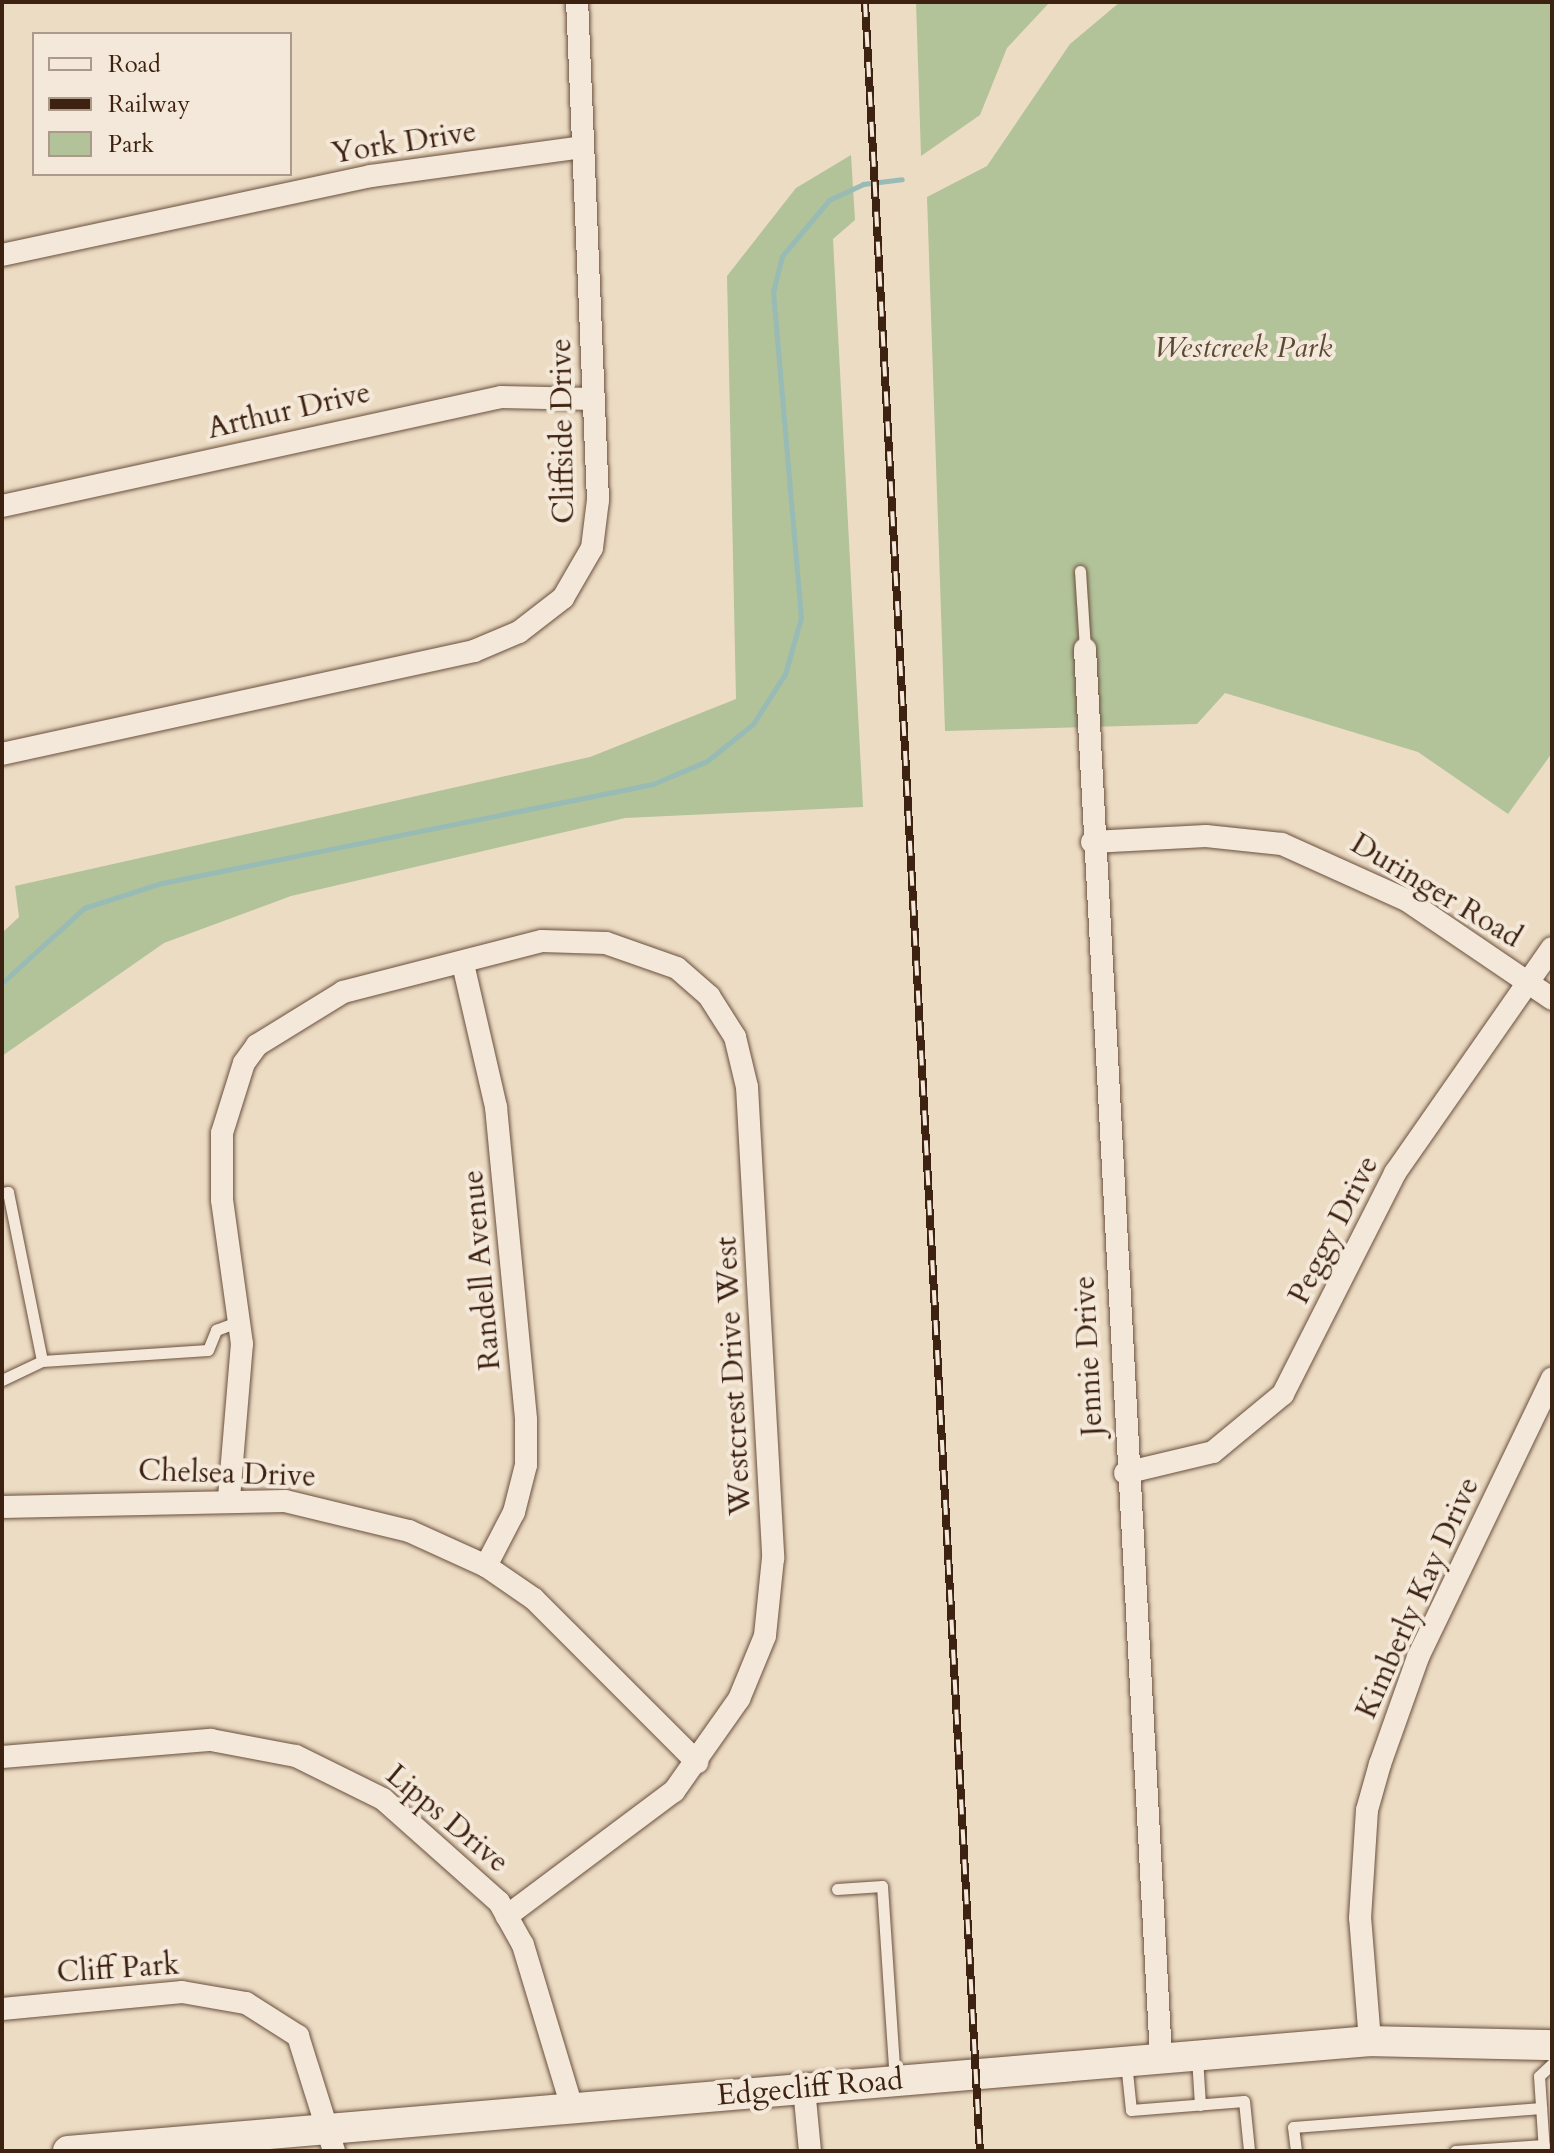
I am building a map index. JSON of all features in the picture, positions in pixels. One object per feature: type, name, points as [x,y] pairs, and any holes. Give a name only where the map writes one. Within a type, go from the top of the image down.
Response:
[{"type":"street","name":"Cliffside Drive","points":[[2,754],[459,654],[519,632],[563,598],[592,548],[598,500],[577,2]]},
{"type":"street","name":"York Drive","points":[[2,255],[371,176],[582,147]]},
{"type":"street","name":"Arthur Drive","points":[[2,506],[501,397],[593,399]]},
{"type":"street","name":"Jennie Drive","points":[[1085,649],[1125,1473],[1161,2059]]},
{"type":"street","name":"Duringer Road","points":[[1092,842],[1206,836],[1282,844],[1408,901],[1552,999]]},
{"type":"street","name":"Westcrest Drive West","points":[[229,1498],[239,1321],[222,1200],[222,1133],[244,1063],[273,1030],[314,1005],[542,941],[631,949],[677,968],[709,996],[735,1037],[752,1137],[773,1558],[765,1636],[739,1699],[674,1791],[590,1861],[507,1916]]},
{"type":"street","name":"Peggy Drive","points":[[1125,1473],[1213,1452],[1283,1394],[1395,1173],[1552,948]]},
{"type":"street","name":"Randell Avenue","points":[[463,964],[496,1107],[526,1420],[517,1500],[486,1566]]},
{"type":"street","name":"Kimberly Kay Drive","points":[[1370,2041],[1360,1918],[1376,1779],[1418,1657],[1552,1379]]},
{"type":"street","name":"Chelsea Drive","points":[[2,1507],[229,1498],[375,1519],[486,1566],[566,1625],[697,1762]]},
{"type":"street","name":"Lipps Drive","points":[[2,1757],[211,1740],[296,1756],[383,1799],[482,1880],[507,1916],[523,1945],[572,2107]]},
{"type":"street","name":"Cliff Park","points":[[2,2009],[182,1992],[246,2003],[298,2036],[333,2141]]},
{"type":"street","name":"Edgecliff Road","points":[[68,2151],[333,2141],[572,2107],[1370,2041],[1552,2045]]},
{"type":"street","points":[[804,2088],[810,2151]]},
{"type":"lane","points":[[1080,571],[1085,649]]},
{"type":"lane","points":[[2,1193],[8,1192],[42,1361]]},
{"type":"lane","points":[[2,1380],[42,1361],[208,1350],[216,1330],[239,1321]]},
{"type":"lane","points":[[837,1889],[882,1886],[895,2081]]},
{"type":"lane","points":[[1197,2056],[1200,2105]]},
{"type":"lane","points":[[1126,2062],[1131,2110],[1244,2101],[1249,2150]]},
{"type":"lane","points":[[1455,2151],[1544,2148],[1539,2076],[1552,2064]]},
{"type":"lane","points":[[1296,2151],[1293,2127],[1541,2108]]},
{"type":"green space","points":[[916,2],[1050,2],[1007,48],[980,115],[921,156]]},
{"type":"green space","name":"Westcreek Park","points":[[1120,2],[1552,2],[1552,753],[1508,814],[1418,752],[1225,693],[1197,724],[945,731],[927,197],[987,166],[1070,44]]},
{"type":"green space","points":[[851,155],[855,220],[833,239],[863,807],[625,818],[291,896],[164,943],[2,1056],[2,933],[19,917],[15,886],[590,757],[736,699],[727,276],[796,188]]},
{"type":"waterway","points":[[2,983],[84,908],[162,883],[653,784],[707,761],[753,724],[785,674],[801,618],[773,292],[782,256],[829,200],[863,184],[902,179]]},
{"type":"railway","points":[[865,2],[980,2151]]}]
